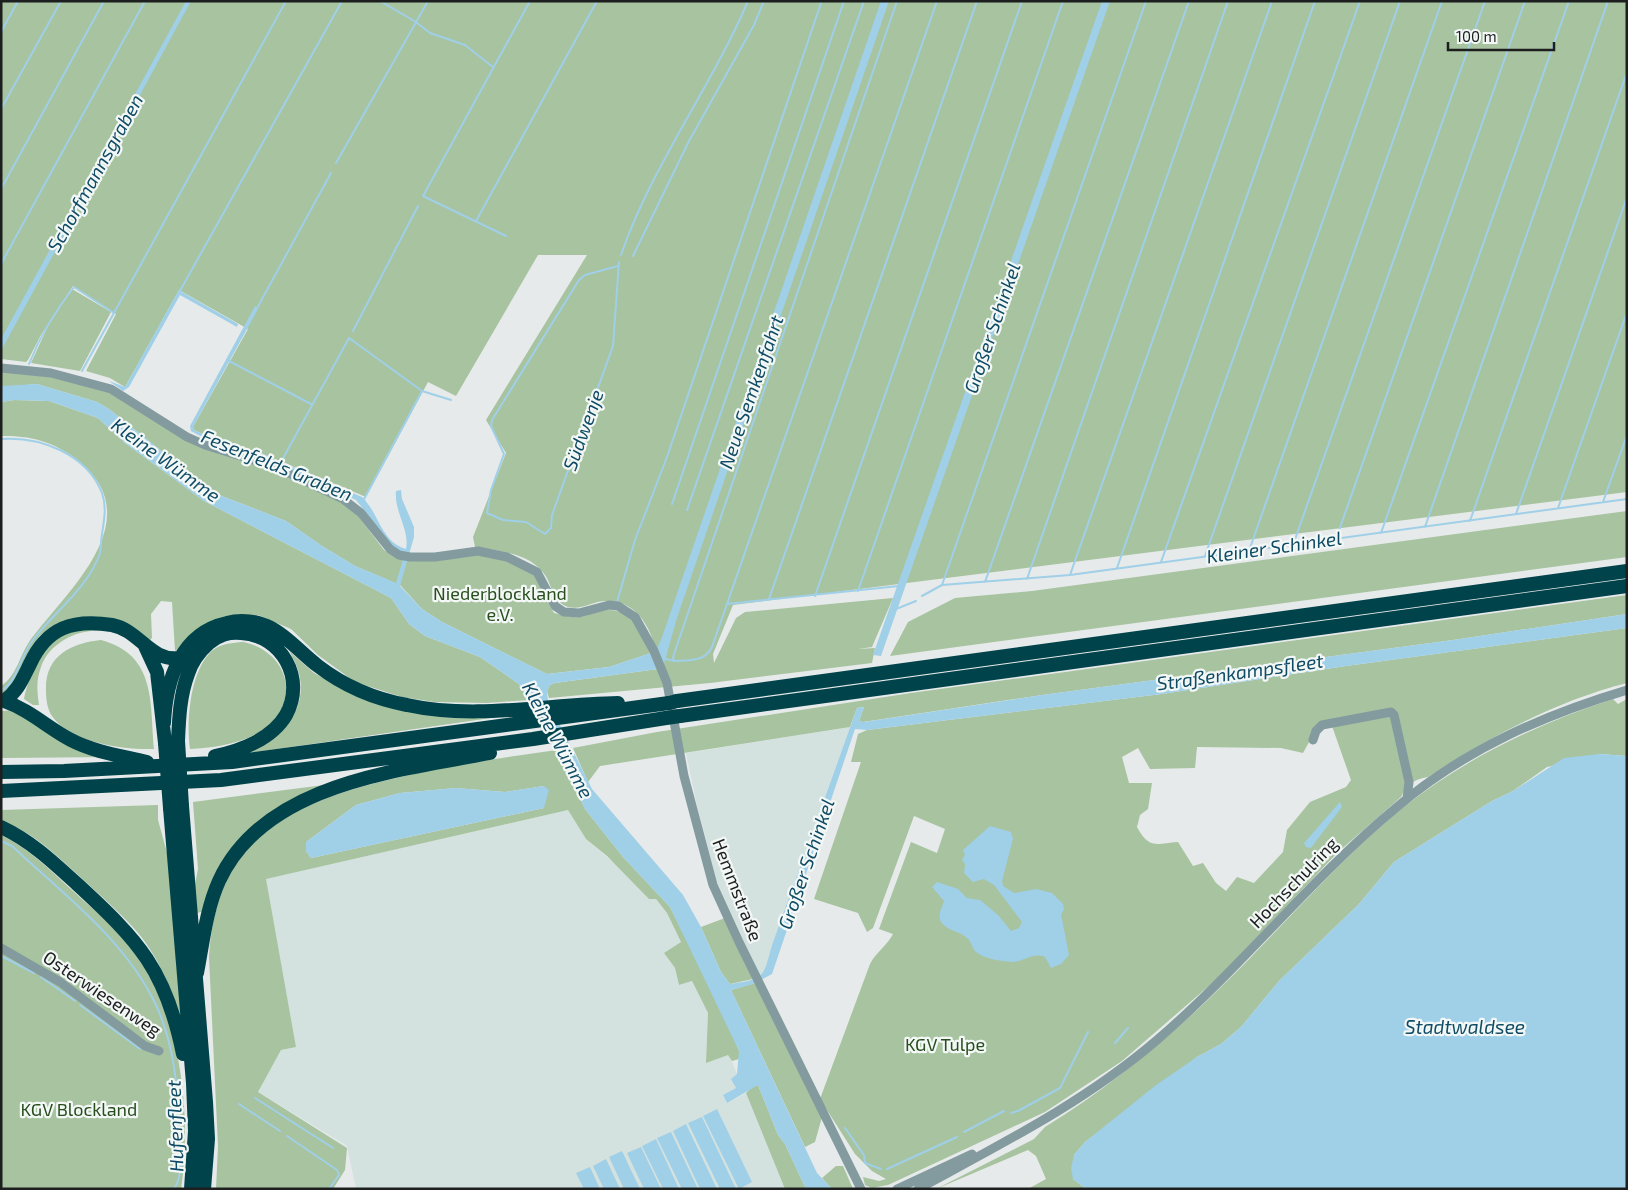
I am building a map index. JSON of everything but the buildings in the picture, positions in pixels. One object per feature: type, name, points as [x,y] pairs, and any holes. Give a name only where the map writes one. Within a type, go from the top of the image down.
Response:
[{"type":"highway","points":[[164,723],[167,690],[184,649],[207,630],[221,624],[246,621],[271,628],[336,678],[356,689],[388,701],[447,710],[517,708],[576,710],[668,702],[1627,571]]},
{"type":"highway","points":[[197,973],[207,916],[220,880],[238,851],[260,828],[286,810],[325,791],[365,779],[590,730],[673,717],[1627,586]]},
{"type":"highway","points":[[155,763],[105,752],[71,740],[30,713],[3,702],[20,686],[41,644],[50,634],[62,629],[91,623],[115,626],[127,630],[145,646],[164,658],[179,658]]},
{"type":"highway","points":[[133,767],[223,755],[253,744],[271,732],[285,717],[292,702],[294,684],[289,666],[274,644],[262,637],[230,632],[216,637],[199,652],[188,672],[171,742]]},
{"type":"highway","points":[[145,646],[158,672],[164,723],[171,742],[194,1112],[191,1189]]},
{"type":"highway","points":[[1,772],[64,771],[232,762],[520,723],[576,710]]},
{"type":"highway","points":[[1,791],[220,780],[534,742]]},
{"type":"highway","points":[[176,807],[197,973],[208,1139],[204,1189]]},
{"type":"highway","points":[[1,827],[23,837],[50,859],[101,906],[138,944],[154,969],[169,999],[179,1032],[194,1112]]},
{"type":"street","name":"Hemmstraße","points":[[1,368],[50,373],[112,389],[187,437],[205,445],[273,466],[344,499],[361,513],[390,549],[399,555],[410,558],[434,557],[478,551],[507,557],[537,572],[555,606],[564,612],[579,614],[609,605],[624,609],[641,624],[667,683],[688,793],[714,885],[758,980],[861,1189]]},
{"type":"street","name":"Hochschulring","points":[[918,1189],[1067,1107],[1158,1039],[1232,969],[1329,868],[1407,799],[1425,786],[1463,760],[1507,734],[1550,715],[1627,690]]},
{"type":"street","points":[[1313,740],[1316,731],[1322,725],[1391,712],[1394,715],[1409,782],[1407,799]]},
{"type":"street","points":[[1409,782],[1425,786]]},
{"type":"street","name":"Osterwiesenweg","points":[[1,948],[60,982],[145,1046],[159,1051]]},
{"type":"street","name":"Hochschulring","points":[[897,1189],[1009,1139]]},
{"type":"shaded area","points":[[850,727],[772,945],[766,970],[759,977],[717,882],[686,753]]},
{"type":"shaded area","points":[[568,810],[586,839],[656,899],[667,913],[681,942],[664,953],[675,968],[679,985],[692,981],[708,1013],[706,1063],[729,1054],[737,1074],[734,1077],[736,1088],[723,1095],[727,1103],[746,1093],[785,1189],[356,1189],[347,1146],[258,1092],[281,1050],[296,1047],[265,879]]},
{"type":"green space","points":[[1,1],[1627,1],[1627,492],[733,605],[713,654],[714,663],[736,618],[745,612],[893,598],[872,647],[858,649],[875,648],[872,663],[710,683],[549,698],[547,691],[550,685],[555,683],[658,669],[655,646],[651,634],[638,614],[629,607],[619,602],[606,601],[573,608],[568,607],[557,599],[547,578],[533,563],[515,555],[475,547],[473,537],[506,453],[486,420],[587,255],[538,255],[456,396],[428,382],[366,497],[256,451],[232,447],[194,430],[193,427],[248,329],[179,290],[125,387],[110,378],[86,371],[116,314],[73,286],[41,335],[28,360],[26,362],[1,359]]},
{"type":"green space","points":[[72,289],[111,312],[80,371],[31,363],[48,326]]},
{"type":"green space","name":"Niederblockland e.V.","points":[[1,371],[55,377],[107,391],[142,412],[343,503],[358,516],[384,550],[397,558],[472,554],[499,558],[533,573],[542,585],[547,601],[554,613],[568,617],[577,617],[610,610],[627,616],[638,628],[651,653],[609,667],[547,674],[442,622],[422,609],[400,585],[355,566],[286,521],[214,493],[109,409],[97,402],[37,384],[1,387]]},
{"type":"green space","points":[[14,400],[49,401],[98,418],[125,443],[204,501],[391,598],[409,624],[425,636],[480,657],[519,684],[529,700],[487,703],[435,702],[402,697],[355,682],[318,655],[291,629],[258,615],[255,618],[185,643],[175,651],[172,602],[161,601],[151,614],[152,638],[148,642],[141,634],[56,625],[39,636],[24,666],[6,693],[1,694],[1,686],[15,671],[31,639],[81,578],[95,555],[105,532],[107,508],[100,485],[81,463],[72,456],[54,445],[34,439],[1,436],[1,402]]},
{"type":"green space","points":[[1627,511],[1627,557],[890,656],[908,622],[955,598],[1032,591]]},
{"type":"green space","points":[[1627,595],[1627,614],[1453,640],[1042,695],[863,722],[859,721],[864,707],[857,708],[850,727],[600,766],[588,782],[573,748],[657,732],[911,693]]},
{"type":"green space","name":"KGV Tulpe","points":[[1627,628],[1627,683],[1549,710],[1499,734],[1428,777],[1411,783],[1401,797],[1337,853],[1218,978],[1122,1061],[1045,1112],[888,1185],[872,1188],[865,1185],[863,1177],[879,1181],[886,1179],[872,1171],[855,1154],[820,1099],[870,964],[893,934],[879,929],[911,842],[937,853],[945,829],[914,816],[873,928],[867,932],[858,913],[814,899],[861,762],[851,762],[858,734],[867,730],[1162,694],[1346,666]],"holes":[[[1332,726],[1351,780],[1346,787],[1310,802],[1287,830],[1283,852],[1254,883],[1237,877],[1226,891],[1216,883],[1203,863],[1193,866],[1178,842],[1153,844],[1141,834],[1137,827],[1140,815],[1148,809],[1152,783],[1129,783],[1122,757],[1138,748],[1150,769],[1195,768],[1197,747],[1281,748],[1303,753],[1317,732]]]},
{"type":"green space","points":[[87,629],[111,631],[122,636],[111,632],[87,631],[64,640],[54,647],[46,656],[38,676],[39,705],[33,705],[24,699],[28,684],[43,651],[53,639],[61,634]]},
{"type":"green space","points":[[101,640],[119,647],[132,657],[141,668],[147,682],[150,697],[154,749],[113,746],[84,739],[60,725],[50,713],[46,696],[47,678],[55,660],[70,648]]},
{"type":"green space","points":[[243,642],[267,652],[282,671],[286,682],[286,694],[282,707],[275,719],[258,733],[224,745],[190,749],[189,711],[191,696],[199,670],[205,659],[216,648]]},
{"type":"green space","points":[[289,651],[314,673],[354,695],[519,714],[248,753],[280,733],[291,720],[296,710],[301,691],[300,681],[295,661]]},
{"type":"green space","points":[[1613,699],[1618,704],[1627,699],[1627,756],[1600,754],[1547,767],[1513,791],[1492,801],[1394,862],[1359,904],[1279,981],[1241,1027],[1221,1044],[1197,1057],[1085,1142],[1074,1155],[1073,1179],[1086,1189],[1028,1189],[1046,1179],[1036,1156],[1028,1150],[936,1189],[1034,1139],[1045,1127],[1136,1063],[1219,989],[1356,849],[1405,806],[1428,789],[1478,757],[1504,744],[1558,719]]},
{"type":"green space","points":[[15,710],[113,757],[1,758],[1,711]]},
{"type":"green space","points":[[557,750],[585,809],[623,857],[670,907],[728,1024],[739,1051],[739,1059],[732,1061],[728,1055],[706,1063],[708,1013],[692,981],[679,985],[675,968],[664,953],[681,942],[667,913],[656,899],[649,899],[607,856],[586,839],[568,810],[266,879],[296,1047],[281,1050],[258,1092],[347,1148],[345,1170],[333,1189],[216,1189],[218,1146],[209,957],[214,917],[225,884],[242,856],[262,834],[288,816],[351,790],[430,771]],"holes":[[[544,786],[544,808],[311,858],[306,851],[306,842],[356,805],[400,793],[456,788],[505,792]]]},
{"type":"green space","points":[[332,784],[257,825],[205,911],[197,913],[194,890],[198,869],[193,802]]},
{"type":"green space","points":[[158,805],[158,820],[169,860],[184,1032],[164,974],[139,934],[110,904],[50,850],[22,830],[1,821],[1,810]]},
{"type":"green space","name":"KGV Blockland","points":[[1,835],[21,846],[39,860],[120,933],[144,965],[159,994],[170,1025],[178,1058],[183,1092],[185,1125],[181,1189],[1,1189]]},
{"type":"green space","points":[[725,918],[753,979],[730,984],[721,972],[701,927]]},
{"type":"green space","points":[[755,983],[822,1117],[815,1142],[805,1147],[731,990]]},
{"type":"green space","points":[[758,1085],[778,1135],[785,1144],[806,1189],[785,1189],[746,1093],[752,1087]]},
{"type":"green space","points":[[836,1166],[843,1166],[853,1189],[832,1189],[822,1178]]},
{"type":"water","name":"Schorfmannsgraben","points":[[186,1],[191,1],[1,351],[1,339]]},
{"type":"water","points":[[881,1],[889,1],[677,618],[664,664],[658,669],[555,683],[550,685],[547,691],[548,701],[592,789],[683,895],[701,927],[721,972],[730,984],[757,978],[761,975],[767,964],[772,945],[857,708],[864,707],[859,721],[864,722],[1042,695],[1453,640],[1627,614],[1627,628],[1346,666],[1162,694],[867,730],[855,729],[772,974],[753,984],[731,990],[817,1173],[832,1189],[806,1189],[785,1144],[778,1135],[758,1085],[727,1103],[723,1095],[736,1088],[731,1079],[737,1074],[739,1051],[670,907],[623,857],[585,809],[535,703],[529,700],[519,684],[480,657],[425,636],[409,624],[391,598],[204,501],[125,443],[98,418],[49,401],[14,400],[1,402],[1,386],[37,384],[97,402],[109,409],[214,493],[286,521],[355,566],[396,583],[405,553],[395,549],[356,500],[261,456],[219,446],[191,431],[190,426],[255,306],[258,309],[193,427],[194,430],[232,447],[256,451],[362,497],[391,540],[406,549],[406,535],[396,499],[396,491],[401,490],[402,499],[414,527],[414,537],[400,586],[422,609],[442,622],[547,674],[609,667],[651,653],[657,649],[662,637]]},
{"type":"water","name":"Großer Schinkel","points":[[1102,1],[1110,1],[881,656],[873,655]]},
{"type":"water","points":[[180,288],[182,292],[238,324],[237,327],[180,295],[129,387],[123,391],[109,381],[125,387]]},
{"type":"water","name":"Stadtwaldsee","points":[[1600,754],[1627,756],[1627,1189],[1086,1189],[1073,1179],[1071,1168],[1074,1155],[1085,1142],[1156,1085],[1197,1057],[1221,1044],[1241,1027],[1279,981],[1359,904],[1394,862],[1492,801],[1513,791],[1564,758]]},
{"type":"water","points":[[544,786],[549,790],[544,808],[311,858],[306,851],[306,842],[356,805],[400,793],[456,788],[505,792]]},
{"type":"water","points":[[1340,802],[1342,807],[1311,848],[1306,847],[1304,843]]},
{"type":"water","points":[[990,826],[1011,832],[1013,839],[1002,881],[1003,886],[1014,893],[1036,889],[1052,893],[1063,904],[1064,910],[1061,914],[1069,955],[1061,964],[1051,968],[1045,957],[1040,956],[1032,956],[1021,961],[1012,962],[987,958],[978,954],[970,941],[964,936],[941,922],[940,914],[944,901],[932,887],[937,882],[958,889],[967,898],[980,900],[998,915],[1011,931],[1019,928],[1022,922],[994,885],[984,879],[973,882],[964,873],[965,864],[962,860],[965,855],[963,850]]},
{"type":"water","points":[[717,1109],[752,1182],[739,1189],[703,1116]]},
{"type":"water","points":[[702,1117],[736,1189],[720,1189],[688,1123]]},
{"type":"water","points":[[686,1124],[717,1189],[700,1189],[673,1131]]},
{"type":"water","points":[[671,1132],[698,1189],[682,1189],[657,1138]]},
{"type":"water","points":[[656,1139],[679,1189],[663,1189],[642,1146]]},
{"type":"water","points":[[641,1147],[661,1189],[644,1189],[627,1153]]},
{"type":"water","points":[[622,1151],[640,1189],[624,1189],[609,1157]]},
{"type":"water","points":[[606,1159],[620,1189],[604,1189],[593,1166]]},
{"type":"water","points":[[590,1167],[600,1189],[584,1189],[576,1173]]},
{"type":"waterway","points":[[1,32],[18,1]]},
{"type":"waterway","points":[[1,109],[61,1]]},
{"type":"waterway","points":[[1,189],[104,1]]},
{"type":"waterway","points":[[1,264],[145,1]]},
{"type":"waterway","points":[[82,371],[286,1]]},
{"type":"waterway","points":[[181,289],[342,1]]},
{"type":"waterway","points":[[380,1],[416,22],[430,33],[465,45],[493,67]]},
{"type":"waterway","name":"Fesenfelds Graben","points":[[336,163],[428,1]]},
{"type":"waterway","points":[[506,236],[423,196],[530,1]]},
{"type":"waterway","points":[[476,221],[597,1]]},
{"type":"waterway","name":"Südwenje","points":[[621,255],[649,190],[717,65],[748,1]]},
{"type":"waterway","points":[[633,256],[689,141],[754,25],[764,1]]},
{"type":"waterway","points":[[617,602],[635,540],[667,457],[821,3],[818,1]]},
{"type":"waterway","points":[[672,504],[844,1]]},
{"type":"waterway","points":[[687,510],[864,1]]},
{"type":"waterway","name":"Neue Semkenfahrt","points":[[897,1],[673,657],[674,661],[701,658],[712,647],[937,1]]},
{"type":"waterway","points":[[769,599],[977,1]]},
{"type":"waterway","points":[[815,596],[1022,1]]},
{"type":"waterway","points":[[858,591],[1063,1]]},
{"type":"waterway","points":[[942,585],[1146,1]]},
{"type":"waterway","points":[[985,582],[1189,1]]},
{"type":"waterway","points":[[1027,579],[1228,1]]},
{"type":"waterway","points":[[1070,575],[1272,1]]},
{"type":"waterway","points":[[1117,568],[1315,1]]},
{"type":"waterway","points":[[1161,562],[1360,1]]},
{"type":"waterway","points":[[1205,556],[1400,1]]},
{"type":"waterway","points":[[1249,551],[1442,1]]},
{"type":"waterway","points":[[1293,545],[1485,1]]},
{"type":"waterway","points":[[1336,539],[1525,1]]},
{"type":"waterway","points":[[1381,533],[1569,1]]},
{"type":"waterway","points":[[1425,527],[1608,1]]},
{"type":"waterway","points":[[1470,521],[1627,72]]},
{"type":"waterway","name":"Fesenfelds Graben","points":[[256,310],[331,173]]},
{"type":"waterway","points":[[1516,514],[1627,197]]},
{"type":"waterway","points":[[353,331],[418,206]]},
{"type":"waterway","name":"Südwenje","points":[[618,266],[585,275],[579,280],[492,420],[491,426],[504,454],[491,490],[487,513],[503,520],[526,522],[545,534],[551,528],[552,515],[613,346],[619,262]]},
{"type":"waterway","points":[[29,364],[48,324],[74,287],[114,313]]},
{"type":"waterway","points":[[1558,508],[1627,312]]},
{"type":"waterway","points":[[281,462],[349,338],[422,391],[451,400]]},
{"type":"waterway","points":[[229,361],[311,404]]},
{"type":"waterway","points":[[363,501],[422,391]]},
{"type":"waterway","points":[[1603,502],[1627,435]]},
{"type":"waterway","points":[[1,439],[16,439],[46,444],[74,458],[95,479],[104,498],[105,508],[100,553],[95,565],[79,588],[33,640],[15,675],[1,691]]},
{"type":"waterway","name":"Kleiner Schinkel","points":[[922,596],[942,585],[1070,575],[1627,499]]},
{"type":"waterway","points":[[727,604],[899,586]]},
{"type":"waterway","name":"Kleiner Schinkel","points":[[896,609],[916,601]]},
{"type":"waterway","points":[[663,658],[674,661]]},
{"type":"waterway","name":"Hufenfleet","points":[[1,841],[12,846],[91,918],[127,958],[155,1003],[170,1047],[177,1094],[181,1167],[174,1189]]},
{"type":"waterway","points":[[3,957],[34,973]]},
{"type":"waterway","points":[[41,977],[75,1001]]},
{"type":"waterway","points":[[80,1005],[140,1049]]},
{"type":"waterway","points":[[1115,1043],[1128,1028]]},
{"type":"waterway","points":[[1011,1113],[1060,1088],[1088,1032]]},
{"type":"waterway","points":[[255,1098],[333,1148]]},
{"type":"waterway","points":[[239,1104],[280,1131]]},
{"type":"waterway","points":[[964,1132],[1004,1111]]},
{"type":"waterway","points":[[845,1128],[864,1155],[865,1163],[881,1169]]},
{"type":"waterway","points":[[287,1136],[337,1170],[339,1175],[329,1189]]},
{"type":"waterway","points":[[887,1169],[957,1137]]},
{"type":"water label","name":"Kleine Wümme","points":[[166,460]]},
{"type":"water label","name":"Straßenkampsfleet","points":[[1240,672]]},
{"type":"water label","name":"Kleine Wümme","points":[[558,740]]}]
